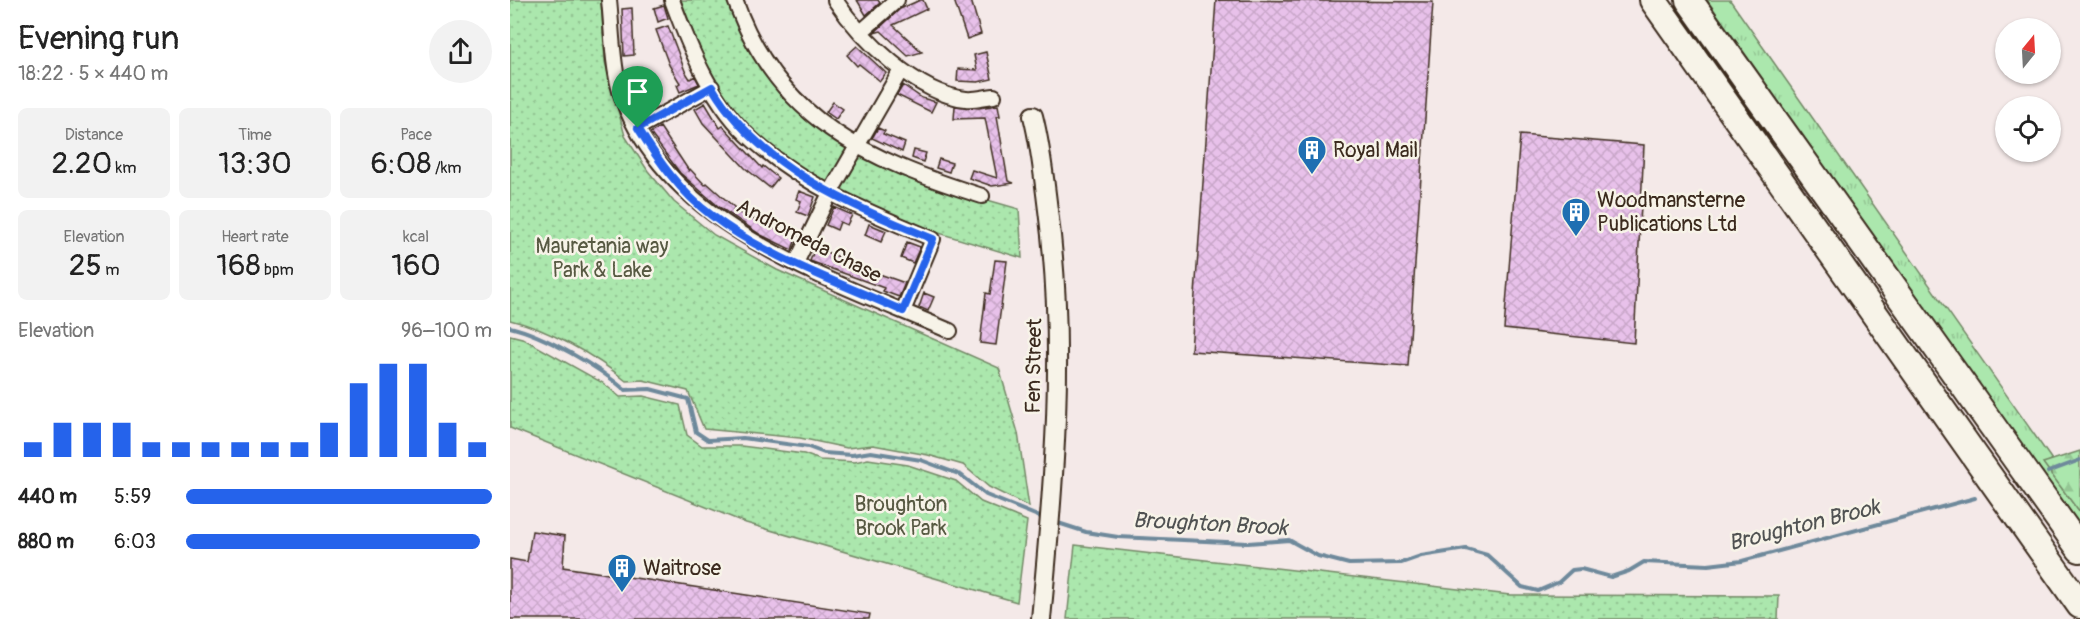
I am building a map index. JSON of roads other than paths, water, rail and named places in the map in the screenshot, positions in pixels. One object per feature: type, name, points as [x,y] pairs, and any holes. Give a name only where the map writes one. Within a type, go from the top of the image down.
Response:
[{"type":"highway","points":[[1653,0],[2080,605]]},
{"type":"highway","points":[[1689,0],[2080,549]]},
{"type":"street","name":"Andromeda Chase","points":[[609,0],[620,90],[638,128],[656,157],[679,185],[710,215],[755,243],[950,331]]},
{"type":"street","points":[[672,0],[695,57],[712,87],[724,107],[753,141],[830,193],[933,239],[903,311]]},
{"type":"street","points":[[735,0],[745,27],[764,64],[797,104],[856,146],[946,184],[982,196]]},
{"type":"street","points":[[835,0],[861,32],[901,70],[937,90],[966,99],[994,96]]},
{"type":"street","points":[[861,32],[897,0]]},
{"type":"street","points":[[796,263],[830,193],[901,70]]},
{"type":"street","points":[[638,128],[712,87]]},
{"type":"street","name":"Fen Street","points":[[1033,116],[1040,143],[1057,274],[1057,399],[1041,619]]},
{"type":"waterway","name":"Broughton Brook","points":[[510,327],[539,337],[570,353],[625,390],[650,389],[688,399],[696,432],[708,440],[743,438],[808,447],[824,453],[852,455],[871,452],[921,460],[961,475],[986,495],[1045,519]]},
{"type":"waterway","name":"Broughton Brook","points":[[2048,472],[2080,460]]},
{"type":"waterway","name":"Broughton Brook","points":[[1055,522],[1086,532],[1118,537],[1248,543],[1289,540],[1318,556],[1349,564],[1401,563],[1421,556],[1466,549],[1487,555],[1522,587],[1538,591],[1559,582],[1572,570],[1581,569],[1611,577],[1629,571],[1644,562],[1708,565],[1742,561],[1975,498]]},
{"type":"place","name":"Royal Mail","points":[[1312,176]]},
{"type":"place","name":"Woodmansterne Publications Ltd","points":[[1576,238]]},
{"type":"place","name":"Waitrose","points":[[622,594]]},
{"type":"park label","name":"Mauretania way Park & Lake","points":[[602,258]]},
{"type":"park label","name":"Broughton Brook Park","points":[[901,516]]}]
